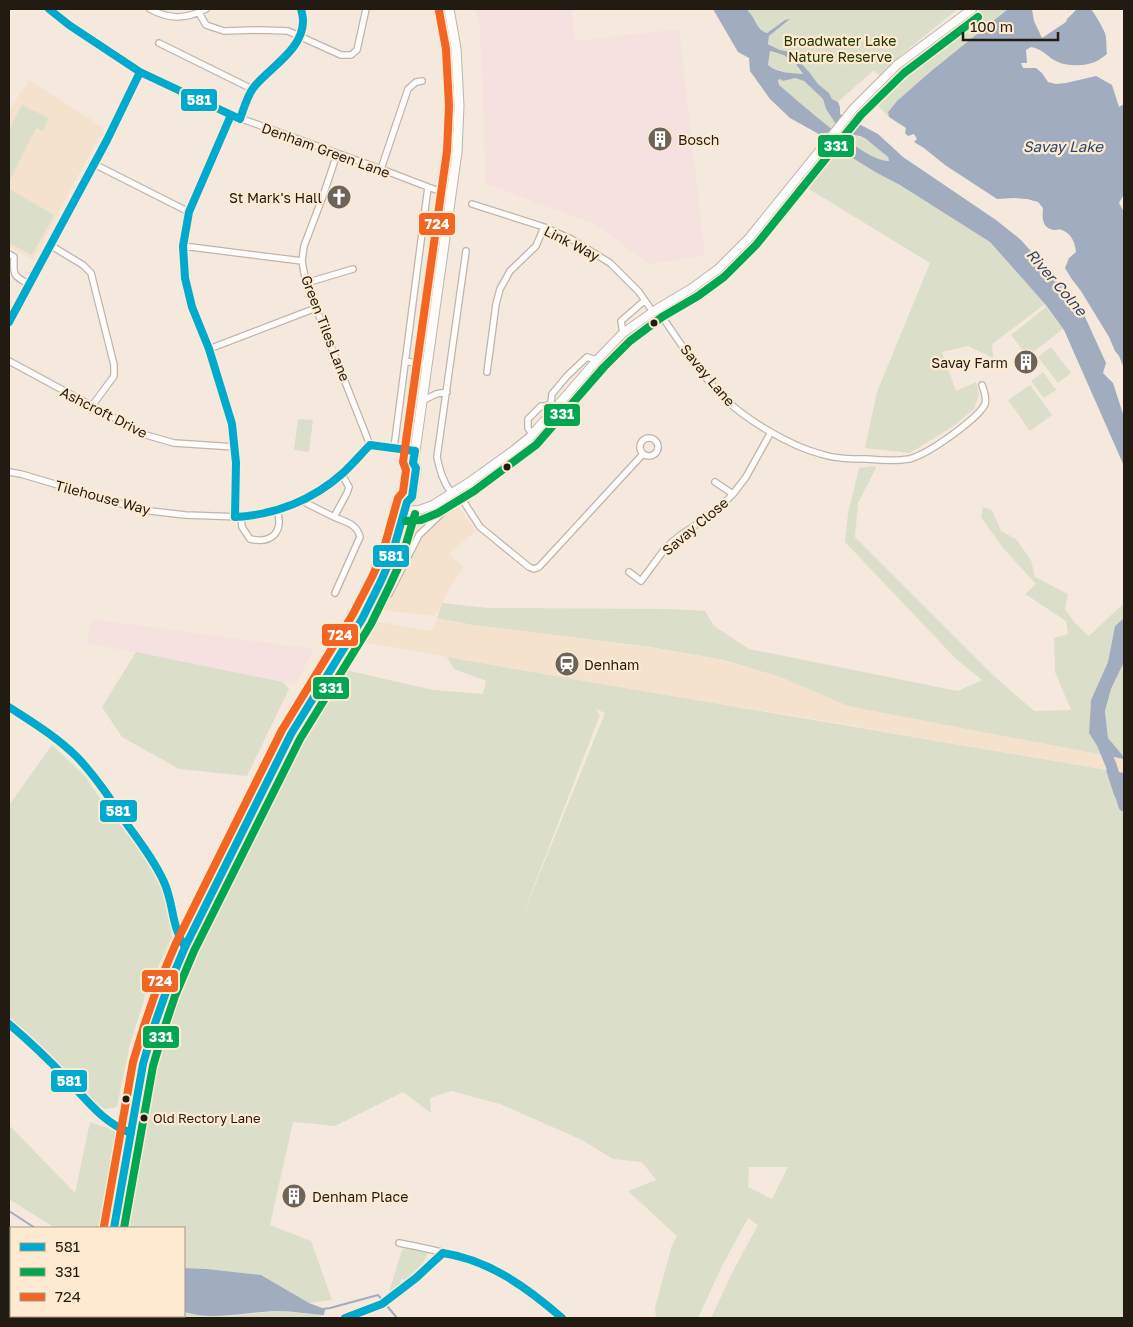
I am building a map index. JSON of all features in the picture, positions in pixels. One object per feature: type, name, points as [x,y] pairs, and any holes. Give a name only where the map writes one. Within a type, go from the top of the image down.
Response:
[{"type":"main road","points":[[114,1227],[143,1064],[166,992],[185,947],[291,734],[377,590],[391,558],[406,506],[414,490],[416,468],[413,464],[457,152],[459,106],[456,48],[449,9]]},
{"type":"street","name":"Denham Green Lane","points":[[49,9],[69,25],[140,72],[231,115],[451,195]]},
{"type":"street","points":[[150,9],[166,16],[183,17],[206,9]]},
{"type":"street","points":[[240,119],[252,89],[289,53],[299,37],[303,24],[301,9]]},
{"type":"street","points":[[199,13],[206,25],[224,31],[278,30],[288,32],[341,55],[350,55],[357,50],[366,9]]},
{"type":"street","points":[[406,506],[416,511],[426,508],[452,494],[514,450],[623,333],[718,269],[749,238],[854,108],[897,66],[972,9]]},
{"type":"street","points":[[159,43],[252,89]]},
{"type":"street","points":[[9,322],[107,140],[140,72]]},
{"type":"street","points":[[380,169],[408,88],[416,82],[422,81]]},
{"type":"street","points":[[231,115],[189,212],[183,246],[185,278],[192,307],[209,348],[232,424],[238,517],[250,539],[266,541],[275,534],[280,520],[276,510]]},
{"type":"street","name":"Green Tiles Lane","points":[[337,154],[304,246],[302,261],[306,283],[370,444]]},
{"type":"street","points":[[94,164],[189,212]]},
{"type":"street","points":[[394,448],[428,187]]},
{"type":"street","name":"Link Way","points":[[472,204],[544,227],[570,239],[610,263],[639,292],[644,301],[654,311]]},
{"type":"street","points":[[487,372],[496,304],[500,289],[510,271],[536,246],[544,227]]},
{"type":"street","points":[[50,245],[83,265],[91,273],[114,365],[114,376],[92,406]]},
{"type":"street","points":[[183,246],[302,261]]},
{"type":"street","points":[[452,494],[440,473],[437,457],[466,251]]},
{"type":"street","points":[[9,254],[14,257],[13,271],[18,279],[29,284]]},
{"type":"street","points":[[306,283],[353,269]]},
{"type":"street","points":[[623,333],[621,321],[644,301]]},
{"type":"street","points":[[209,348],[316,308]]},
{"type":"street","name":"Savay Lane","points":[[654,311],[697,367],[724,398],[740,412],[771,432],[822,455],[850,459],[909,459],[939,445],[977,414],[984,404],[985,397],[982,385]]},
{"type":"street","points":[[554,405],[552,394],[567,376],[587,357],[597,360]]},
{"type":"street","points":[[405,361],[427,364]]},
{"type":"street","name":"Ashcroft Drive","points":[[9,362],[146,435],[174,443],[234,447]]},
{"type":"street","points":[[422,401],[436,394],[447,392]]},
{"type":"street","points":[[377,590],[389,594],[420,535],[446,509],[475,490],[529,448],[528,419],[540,406],[554,405]]},
{"type":"street","name":"Savay Close","points":[[628,572],[640,581],[672,542],[714,513],[733,494],[746,477],[771,432]]},
{"type":"street","points":[[370,444],[415,451]]},
{"type":"street","name":"Tilehouse Way","points":[[9,472],[142,510],[185,515],[238,517],[276,510],[302,501],[342,475],[370,444]]},
{"type":"street","points":[[462,498],[480,527],[529,566],[539,567],[643,454]]},
{"type":"street","points":[[334,517],[349,487],[342,475]]},
{"type":"street","points":[[468,482],[475,490]]},
{"type":"street","points":[[715,482],[733,494]]},
{"type":"street","points":[[302,501],[352,524],[360,537],[356,550],[335,593]]},
{"type":"street","points":[[9,707],[72,752],[99,784],[152,859],[168,888],[176,934],[185,947]]},
{"type":"street","points":[[9,1024],[113,1126],[131,1133]]},
{"type":"street","points":[[399,1243],[451,1254],[482,1264],[504,1274],[543,1301],[562,1318]]},
{"type":"street","points":[[345,1318],[382,1304],[416,1278],[443,1253]]},
{"type":"shaded area","points":[[475,9],[572,9],[575,41],[679,29],[705,255],[649,264],[597,225],[486,184],[480,28]]},
{"type":"shaded area","points":[[29,80],[104,128],[33,260],[9,247],[9,110]]},
{"type":"shaded area","points":[[459,508],[476,531],[449,554],[464,567],[449,589],[435,616],[380,610],[418,521]]},
{"type":"shaded area","points":[[437,618],[473,625],[652,648],[717,659],[783,678],[1045,744],[1124,759],[1124,773],[357,641],[368,620],[432,631]]},
{"type":"shaded area","points":[[92,619],[314,649],[296,684],[86,643]]},
{"type":"green space","name":"Broadwater Lake Nature Reserve","points":[[748,9],[958,9],[879,75],[874,70],[838,102],[832,99],[829,93],[818,84],[791,52],[780,50],[768,43],[769,36],[789,20],[785,20],[767,33],[762,32]]},
{"type":"green space","points":[[983,9],[1008,9],[897,101],[888,111],[889,117],[871,99],[874,92]]},
{"type":"green space","points":[[770,51],[781,54],[789,59],[803,74],[772,68],[768,65]]},
{"type":"green space","points":[[795,78],[804,81],[823,99],[826,109],[847,134],[859,136],[869,142],[888,157],[889,162],[878,160],[849,143],[779,85],[778,79],[783,81]]},
{"type":"green space","points":[[22,105],[49,118],[43,131],[36,128],[10,180],[9,129]]},
{"type":"green space","points":[[833,146],[900,185],[990,242],[1045,304],[992,344],[993,358],[968,346],[942,352],[956,391],[976,382],[979,394],[974,409],[952,427],[910,453],[865,448],[877,392],[930,263],[804,186]]},
{"type":"green space","points":[[9,189],[54,215],[32,255],[9,243]]},
{"type":"green space","points":[[1046,307],[1063,329],[1032,353],[1029,349],[1025,353],[1011,335]]},
{"type":"green space","points":[[1051,347],[1071,373],[1058,383],[1038,357]]},
{"type":"green space","points":[[1043,372],[1056,390],[1044,398],[1031,381]]},
{"type":"green space","points":[[1030,385],[1052,415],[1030,431],[1008,400]]},
{"type":"green space","points":[[298,419],[313,420],[309,452],[294,450]]},
{"type":"green space","points":[[875,466],[876,468],[858,503],[855,537],[994,676],[1034,711],[1071,710],[1055,672],[1054,638],[1068,634],[1066,621],[1025,594],[1036,584],[1003,548],[981,517],[983,507],[992,510],[1001,531],[1016,539],[1031,560],[1035,577],[1068,594],[1065,609],[1075,623],[1089,636],[1124,603],[1124,618],[1115,626],[1108,662],[1091,700],[1089,733],[1103,755],[848,706],[783,678],[724,660],[650,647],[473,625],[437,618],[442,603],[488,608],[671,609],[705,611],[714,626],[749,649],[958,691],[982,680],[956,659],[845,542],[848,514],[859,468]]},
{"type":"green space","points":[[136,652],[283,682],[289,689],[247,776],[179,769],[122,737],[102,707]]},
{"type":"green space","points":[[447,657],[1106,770],[1108,774],[1124,777],[1124,1318],[711,1318],[732,1273],[758,1225],[748,1218],[722,1266],[698,1318],[656,1318],[655,1308],[672,1245],[677,1236],[628,1191],[656,1180],[642,1162],[613,1159],[582,1140],[500,1104],[451,1091],[430,1098],[431,1113],[403,1092],[335,1126],[293,1122],[270,1225],[311,1241],[332,1300],[309,1303],[261,1275],[185,1268],[185,1227],[115,1227],[130,1136],[139,1139],[155,1042],[179,983],[243,848],[341,669],[433,690],[483,694],[486,681],[454,669]],"holes":[[[596,709],[605,713],[520,922],[600,715]],[[749,1167],[788,1167],[772,1199],[748,1187]]]},
{"type":"green space","points":[[1124,662],[1124,757],[1108,738],[1105,711],[1111,689]]},
{"type":"green space","points":[[52,745],[85,776],[146,859],[167,899],[172,937],[146,993],[129,1048],[117,1107],[105,1109],[85,1095],[22,1028],[9,1018],[9,805]]},
{"type":"green space","points":[[90,1122],[121,1133],[107,1227],[53,1227],[9,1199],[9,1125],[75,1193]]},
{"type":"green space","points":[[408,1247],[427,1253],[427,1255],[423,1263],[404,1281],[402,1278],[399,1286],[389,1292],[402,1250]]},
{"type":"green space","points":[[278,1311],[324,1315],[319,1318],[101,1318],[185,1317],[185,1312],[206,1316],[231,1316]]},
{"type":"water","points":[[713,9],[748,9],[758,27],[767,33],[785,20],[790,19],[769,36],[768,44],[780,50],[791,52],[818,84],[829,93],[832,99],[838,102],[840,114],[878,134],[903,157],[996,220],[1021,240],[1080,306],[1106,363],[1103,373],[1113,383],[1124,417],[1124,466],[1064,330],[1045,304],[990,242],[790,118],[770,99],[750,71],[749,58],[738,52]],"holes":[[[770,51],[789,58],[803,74],[789,73],[772,68],[768,65]],[[795,78],[804,81],[823,99],[826,109],[842,133],[866,139],[888,157],[889,161],[879,159],[850,142],[816,117],[779,85],[778,80],[780,79],[783,81]]]},
{"type":"water","name":"Savay Lake","points":[[1008,9],[1032,9],[1034,21],[1042,38],[1066,22],[1077,9],[1091,9],[1105,33],[1107,54],[1093,63],[1078,65],[1062,64],[1040,50],[1031,47],[1026,50],[1027,63],[1021,63],[1023,68],[1036,68],[1048,82],[1056,84],[1096,76],[1112,85],[1119,107],[1124,106],[1124,194],[1119,203],[1124,212],[1124,368],[1109,337],[1065,268],[1069,258],[1076,252],[1071,236],[1062,230],[1050,229],[1045,225],[1043,208],[1038,202],[1014,198],[997,199],[914,142],[917,139],[914,134],[908,136],[905,133],[906,128],[889,117],[888,112],[897,101]]},
{"type":"water","points":[[1124,618],[1124,662],[1111,689],[1105,711],[1108,738],[1124,759],[1103,755],[1089,733],[1091,700],[1108,662],[1115,626]]},
{"type":"water","points":[[1106,770],[1124,773],[1124,812],[1114,795]]},
{"type":"water","points":[[185,1268],[261,1275],[309,1303],[325,1309],[324,1315],[277,1311],[218,1316],[195,1315],[185,1312]]},
{"type":"waterway","name":"River Colne","points":[[1102,743],[1124,806]]},
{"type":"waterway","points":[[9,1211],[33,1227]]},
{"type":"waterway","points":[[323,1309],[378,1295],[397,1318]]},
{"type":"transit line","name":"581","points":[[49,9],[69,25],[140,72],[240,119],[254,87],[292,49],[298,40],[303,20],[301,9]]},
{"type":"transit line","name":"724","points":[[104,1226],[133,1062],[157,988],[176,943],[282,730],[353,614],[372,577],[382,555],[398,498],[403,492],[406,470],[403,462],[447,151],[449,106],[446,49],[439,11]]},
{"type":"transit line","name":"331","points":[[406,521],[421,520],[438,513],[474,491],[536,445],[604,367],[630,341],[662,317],[698,296],[724,277],[756,245],[861,115],[904,73],[978,17]]},
{"type":"transit line","name":"581","points":[[9,322],[107,140],[140,72]]},
{"type":"transit line","name":"581","points":[[114,1227],[143,1064],[166,992],[185,947],[291,734],[362,619],[381,581],[391,558],[407,502],[412,497],[416,468],[413,463],[415,451],[370,445],[331,483],[306,498],[265,513],[235,517],[236,463],[232,424],[209,349],[192,307],[185,278],[183,246],[189,212],[231,115]]},
{"type":"transit line","name":"331","points":[[124,1227],[153,1066],[175,996],[194,951],[300,739],[371,624],[401,561],[415,514]]},
{"type":"transit line","name":"581","points":[[9,707],[61,743],[77,757],[105,791],[160,875],[170,898],[177,931],[185,947]]},
{"type":"transit line","name":"581","points":[[9,1024],[45,1057],[103,1117],[131,1133]]},
{"type":"transit line","name":"581","points":[[443,1253],[476,1262],[507,1277],[536,1296],[562,1318]]},
{"type":"transit line","name":"581","points":[[345,1318],[382,1304],[416,1278],[443,1253]]},
{"type":"place","name":"Bosch","points":[[660,139]]},
{"type":"place","name":"St Mark's Hall","points":[[339,197]]},
{"type":"place","name":"Savay Farm","points":[[1026,362]]},
{"type":"place","name":"Denham","points":[[567,664]]},
{"type":"place","name":"Old Rectory Lane","points":[[144,1118]]},
{"type":"place","name":"Denham Place","points":[[294,1196]]}]
